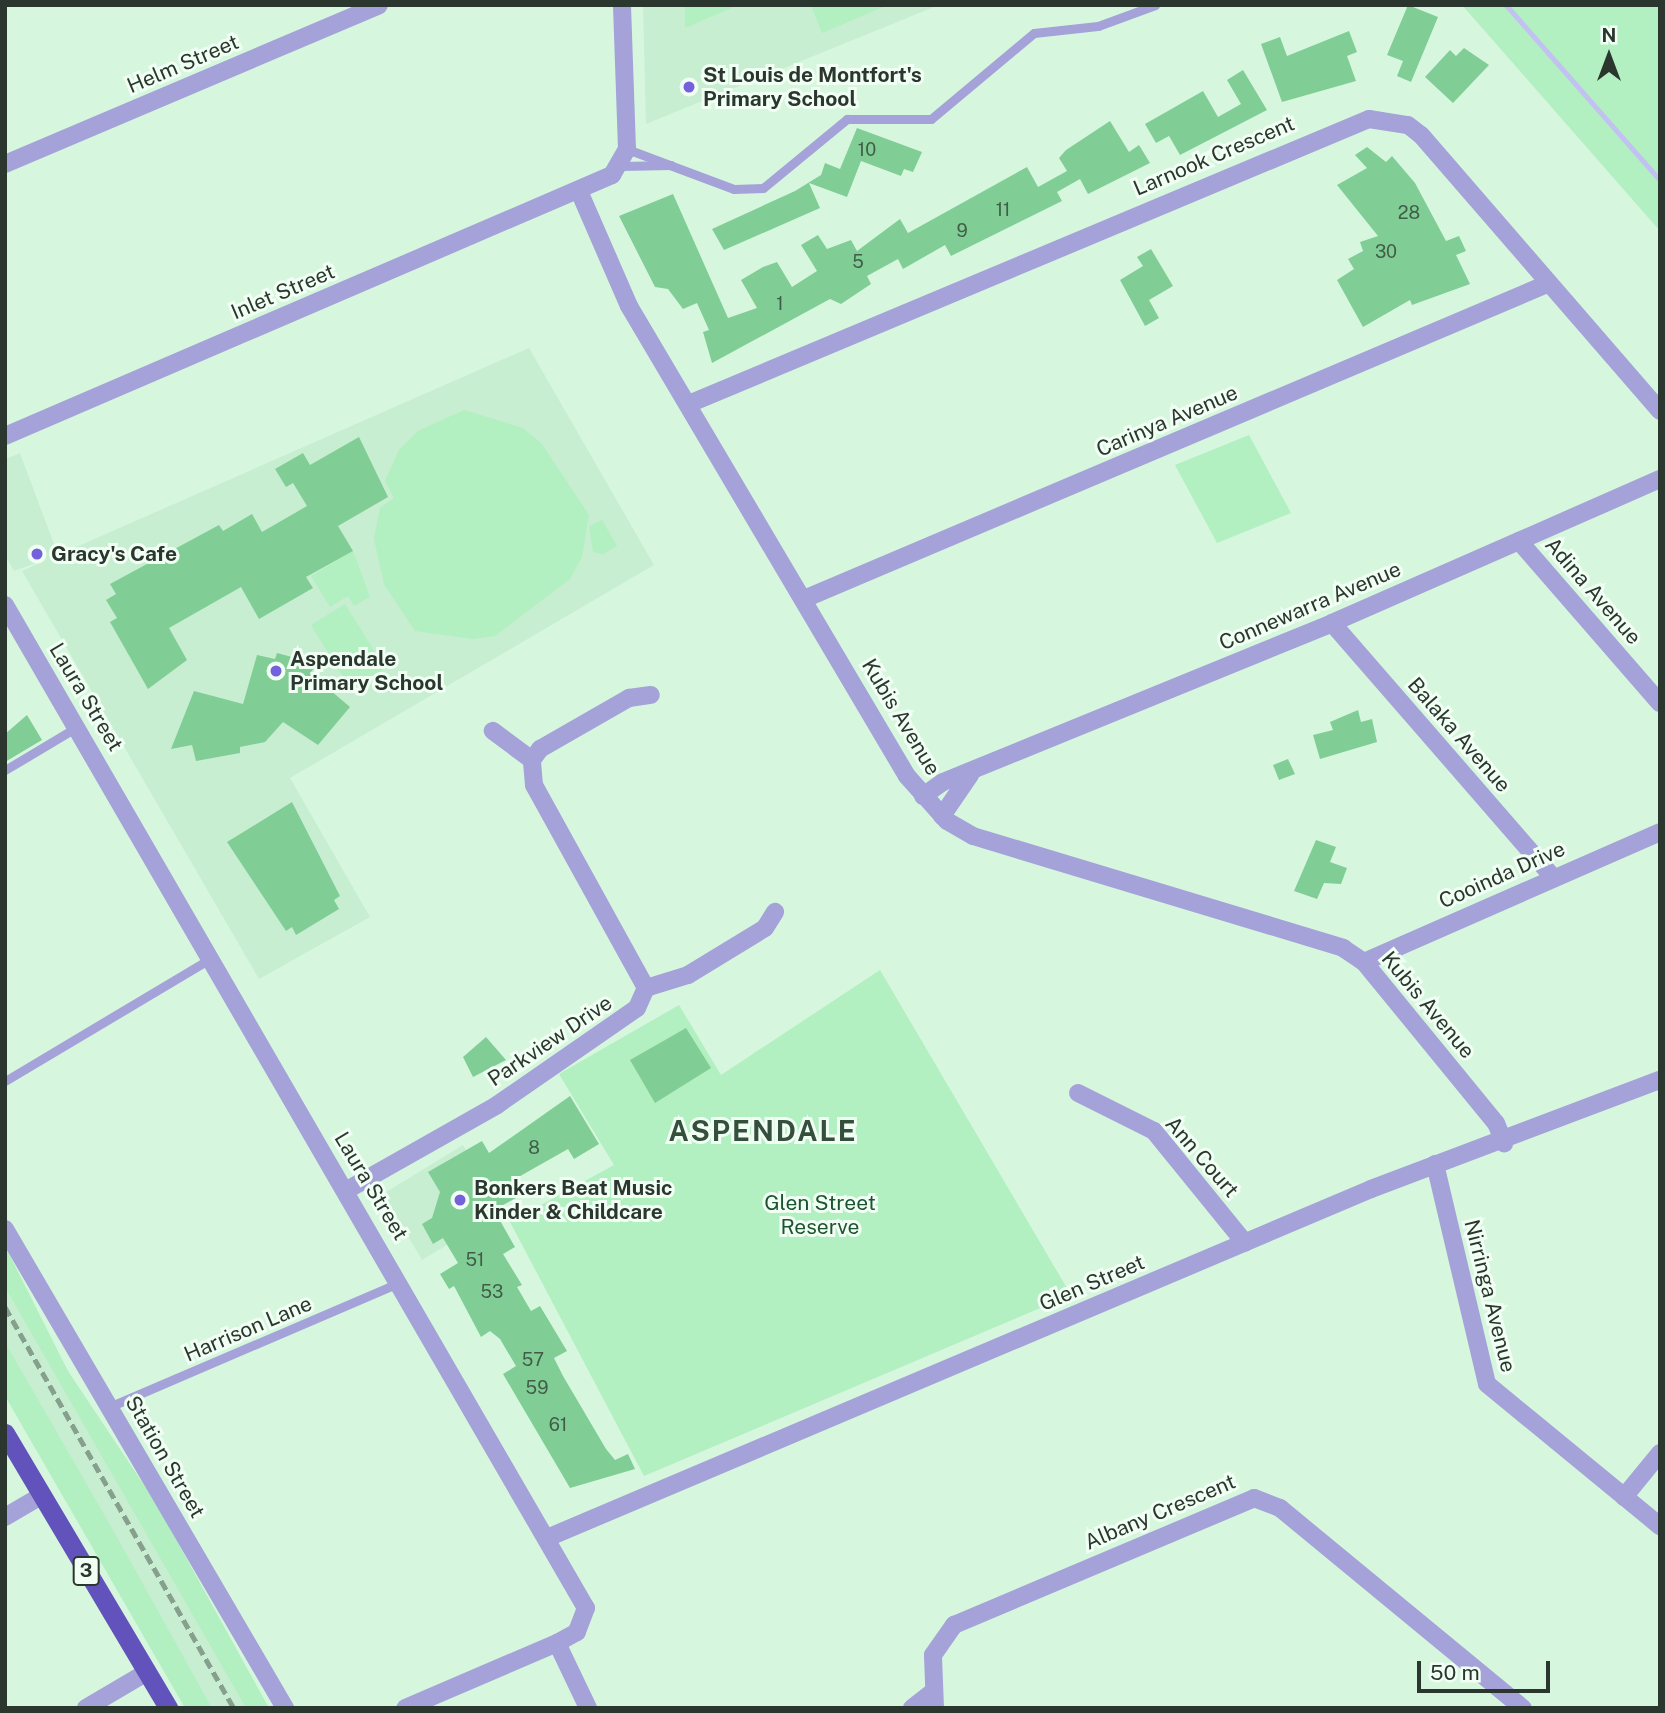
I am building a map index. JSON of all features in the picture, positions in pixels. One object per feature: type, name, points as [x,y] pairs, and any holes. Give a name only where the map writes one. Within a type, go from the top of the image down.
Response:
[{"type":"highway","name":"3","points":[[5,1433],[168,1708]]},
{"type":"street","name":"Helm Street","points":[[5,164],[379,5]]},
{"type":"street","points":[[622,5],[624,158]]},
{"type":"street","name":"Larnook Crescent","points":[[691,403],[1368,118],[1408,125],[1421,135],[1547,284],[1660,411]]},
{"type":"street","name":"Inlet Street","points":[[5,436],[579,191],[624,158]]},
{"type":"street","name":"Kubis Avenue","points":[[579,191],[629,306],[691,403],[804,599],[923,796],[942,816],[973,836],[1304,931],[1364,962],[1496,1123],[1504,1143]]},
{"type":"street","name":"Carinya Avenue","points":[[804,599],[1547,284]]},
{"type":"street","name":"Connewarra Avenue","points":[[923,796],[975,770],[1332,623],[1660,479]]},
{"type":"street","name":"Adina Avenue","points":[[1519,541],[1660,703]]},
{"type":"street","name":"Laura Street","points":[[5,605],[401,1282],[586,1608],[576,1632],[557,1643],[405,1708]]},
{"type":"street","name":"Balaka Avenue","points":[[1332,623],[1553,877]]},
{"type":"street","points":[[651,695],[629,698],[540,749],[532,760],[534,785],[646,988],[688,975],[765,928],[775,912]]},
{"type":"street","points":[[493,731],[532,760]]},
{"type":"street","name":"Connewarra Avenue","points":[[942,816],[954,790],[975,770]]},
{"type":"street","name":"Cooinda Drive","points":[[1364,962],[1660,832]]},
{"type":"street","name":"Parkview Drive","points":[[347,1190],[496,1105],[637,1008],[646,988]]},
{"type":"street","name":"Glen Street","points":[[547,1538],[1435,1164],[1504,1143],[1660,1080]]},
{"type":"street","name":"Ann Court","points":[[1078,1093],[1154,1131],[1245,1243]]},
{"type":"street","name":"Nirringa Avenue","points":[[1435,1164],[1487,1384],[1660,1526]]},
{"type":"street","name":"Station Street","points":[[5,1229],[285,1708]]},
{"type":"street","points":[[1624,1497],[1660,1452]]},
{"type":"street","points":[[5,1517],[41,1496]]},
{"type":"street","name":"Albany Crescent","points":[[912,1708],[933,1701],[933,1655],[954,1625],[1254,1498],[1280,1508],[1523,1708]]},
{"type":"street","points":[[557,1643],[588,1708]]},
{"type":"street","points":[[86,1708],[147,1672]]},
{"type":"lane","points":[[624,158],[673,165],[740,190],[768,187],[847,119],[930,119],[1034,33],[1104,24],[1156,5]]},
{"type":"lane","points":[[624,158],[673,165]]},
{"type":"lane","points":[[5,770],[77,727]]},
{"type":"lane","points":[[5,1081],[212,957]]},
{"type":"lane","name":"Harrison Lane","points":[[109,1407],[401,1282]]},
{"type":"shaded area","name":"St Louis de Montfort's Primary School","points":[[643,5],[939,5],[646,124]]},
{"type":"shaded area","name":"Aspendale Primary School","points":[[529,348],[654,565],[290,778],[370,917],[259,979],[22,571],[50,558],[14,571],[5,555],[5,459],[20,453],[58,555]]},
{"type":"shaded area","points":[[463,1145],[502,1212],[422,1260],[383,1194]]},
{"type":"shaded area","points":[[5,1287],[135,1503],[246,1708],[212,1708],[5,1342]]},
{"type":"green space","points":[[685,5],[738,5],[685,28]]},
{"type":"green space","points":[[811,5],[888,5],[822,33]]},
{"type":"green space","points":[[1462,5],[1660,5],[1660,231]]},
{"type":"green space","points":[[464,410],[523,428],[542,444],[589,515],[582,557],[570,579],[495,636],[473,639],[415,631],[384,584],[374,539],[380,508],[394,498],[385,481],[399,450],[418,431]]},
{"type":"green space","points":[[1249,435],[1291,513],[1217,543],[1175,465]]},
{"type":"green space","points":[[602,520],[617,546],[603,554],[593,552],[589,526]]},
{"type":"green space","points":[[353,551],[370,597],[354,606],[348,596],[330,607],[311,576]]},
{"type":"green space","points":[[345,604],[385,668],[351,690],[311,625]]},
{"type":"green space","name":"Glen Street Reserve","points":[[880,970],[1071,1295],[644,1476],[510,1222],[614,1165],[559,1074],[679,1005],[721,1075]]},
{"type":"green space","points":[[5,1246],[68,1371],[156,1503],[269,1708],[246,1708],[5,1287]]},
{"type":"green space","points":[[5,1342],[212,1708],[185,1708],[5,1396]]},
{"type":"building","points":[[1408,5],[1438,17],[1411,82],[1397,76],[1403,61],[1387,55]]},
{"type":"building","points":[[1349,31],[1357,52],[1347,56],[1356,81],[1282,102],[1261,44],[1280,37],[1287,56]]},
{"type":"building","points":[[1464,48],[1489,65],[1453,103],[1425,77],[1450,50],[1456,56]]},
{"type":"building","points":[[1243,70],[1267,110],[1180,155],[1169,136],[1156,143],[1145,124],[1203,91],[1218,117],[1241,104],[1227,80]]},
{"type":"building","points":[[1110,121],[1129,152],[1139,145],[1150,163],[1088,194],[1080,179],[1057,192],[1062,201],[951,256],[945,245],[903,269],[898,259],[867,276],[871,284],[841,304],[830,299],[712,363],[703,332],[709,330],[697,303],[683,309],[668,289],[655,287],[619,216],[673,194],[728,318],[757,308],[741,280],[763,267],[777,262],[792,287],[817,271],[801,245],[818,235],[827,249],[851,240],[857,251],[900,219],[908,233],[1027,167],[1038,187],[1067,171],[1059,158],[1066,150]]},
{"type":"building","points":[[857,128],[922,152],[913,172],[904,169],[901,176],[861,161],[847,197],[809,183],[820,208],[724,250],[712,229],[795,191],[821,175],[825,163],[840,169]]},
{"type":"building","points":[[1367,147],[1386,162],[1392,156],[1415,183],[1446,241],[1459,236],[1466,251],[1456,255],[1470,284],[1412,305],[1410,300],[1363,327],[1337,280],[1354,269],[1348,259],[1363,251],[1360,242],[1378,236],[1337,185],[1367,168],[1355,155]]},
{"type":"building","points":[[1151,249],[1173,286],[1149,300],[1159,318],[1145,326],[1120,280],[1143,266],[1137,257]]},
{"type":"building","points":[[359,437],[388,497],[338,526],[353,551],[306,577],[313,588],[259,619],[241,587],[169,628],[187,660],[148,689],[110,622],[117,618],[106,600],[116,594],[110,584],[219,525],[223,531],[252,514],[262,532],[307,506],[293,483],[286,487],[275,469],[303,453],[310,465]]},
{"type":"building","points":[[277,653],[318,664],[310,673],[350,707],[318,745],[283,722],[265,742],[240,747],[240,753],[196,761],[192,745],[171,749],[194,691],[243,704],[257,655],[275,659]]},
{"type":"building","points":[[1358,710],[1361,722],[1372,719],[1377,742],[1320,759],[1313,735],[1333,730],[1330,722]]},
{"type":"building","points":[[27,715],[42,740],[5,762],[5,734]]},
{"type":"building","points":[[1288,759],[1295,774],[1279,780],[1273,765]]},
{"type":"building","points":[[292,802],[340,896],[334,900],[339,909],[296,935],[292,927],[286,931],[227,842]]},
{"type":"building","points":[[1316,840],[1336,847],[1330,862],[1347,868],[1341,884],[1324,883],[1317,899],[1294,891]]},
{"type":"building","points":[[686,1028],[711,1068],[655,1103],[630,1060]]},
{"type":"building","points":[[486,1037],[506,1060],[473,1077],[463,1057]]},
{"type":"building","points":[[570,1096],[599,1144],[574,1159],[568,1149],[522,1175],[509,1184],[516,1198],[494,1210],[515,1247],[503,1254],[522,1285],[517,1287],[531,1311],[540,1306],[567,1351],[554,1358],[563,1376],[606,1449],[615,1460],[628,1454],[635,1469],[570,1488],[503,1374],[516,1366],[500,1339],[490,1331],[481,1337],[454,1286],[449,1289],[440,1274],[458,1263],[443,1238],[433,1244],[422,1224],[432,1218],[440,1192],[428,1172],[482,1141],[489,1153]]},
{"type":"waterway","points":[[1506,5],[1660,180]]},
{"type":"railway","points":[[5,1307],[234,1708]]},
{"type":"place","name":"St Louis de Montfort's Primary School","points":[[689,87]]},
{"type":"place","name":"Gracy's Cafe","points":[[37,554]]},
{"type":"place","name":"Aspendale Primary School","points":[[276,671]]},
{"type":"place","name":"Bonkers Beat Music Kinder & Childcare","points":[[460,1200]]},
{"type":"district","name":"ASPENDALE","points":[[763,1131]]}]
